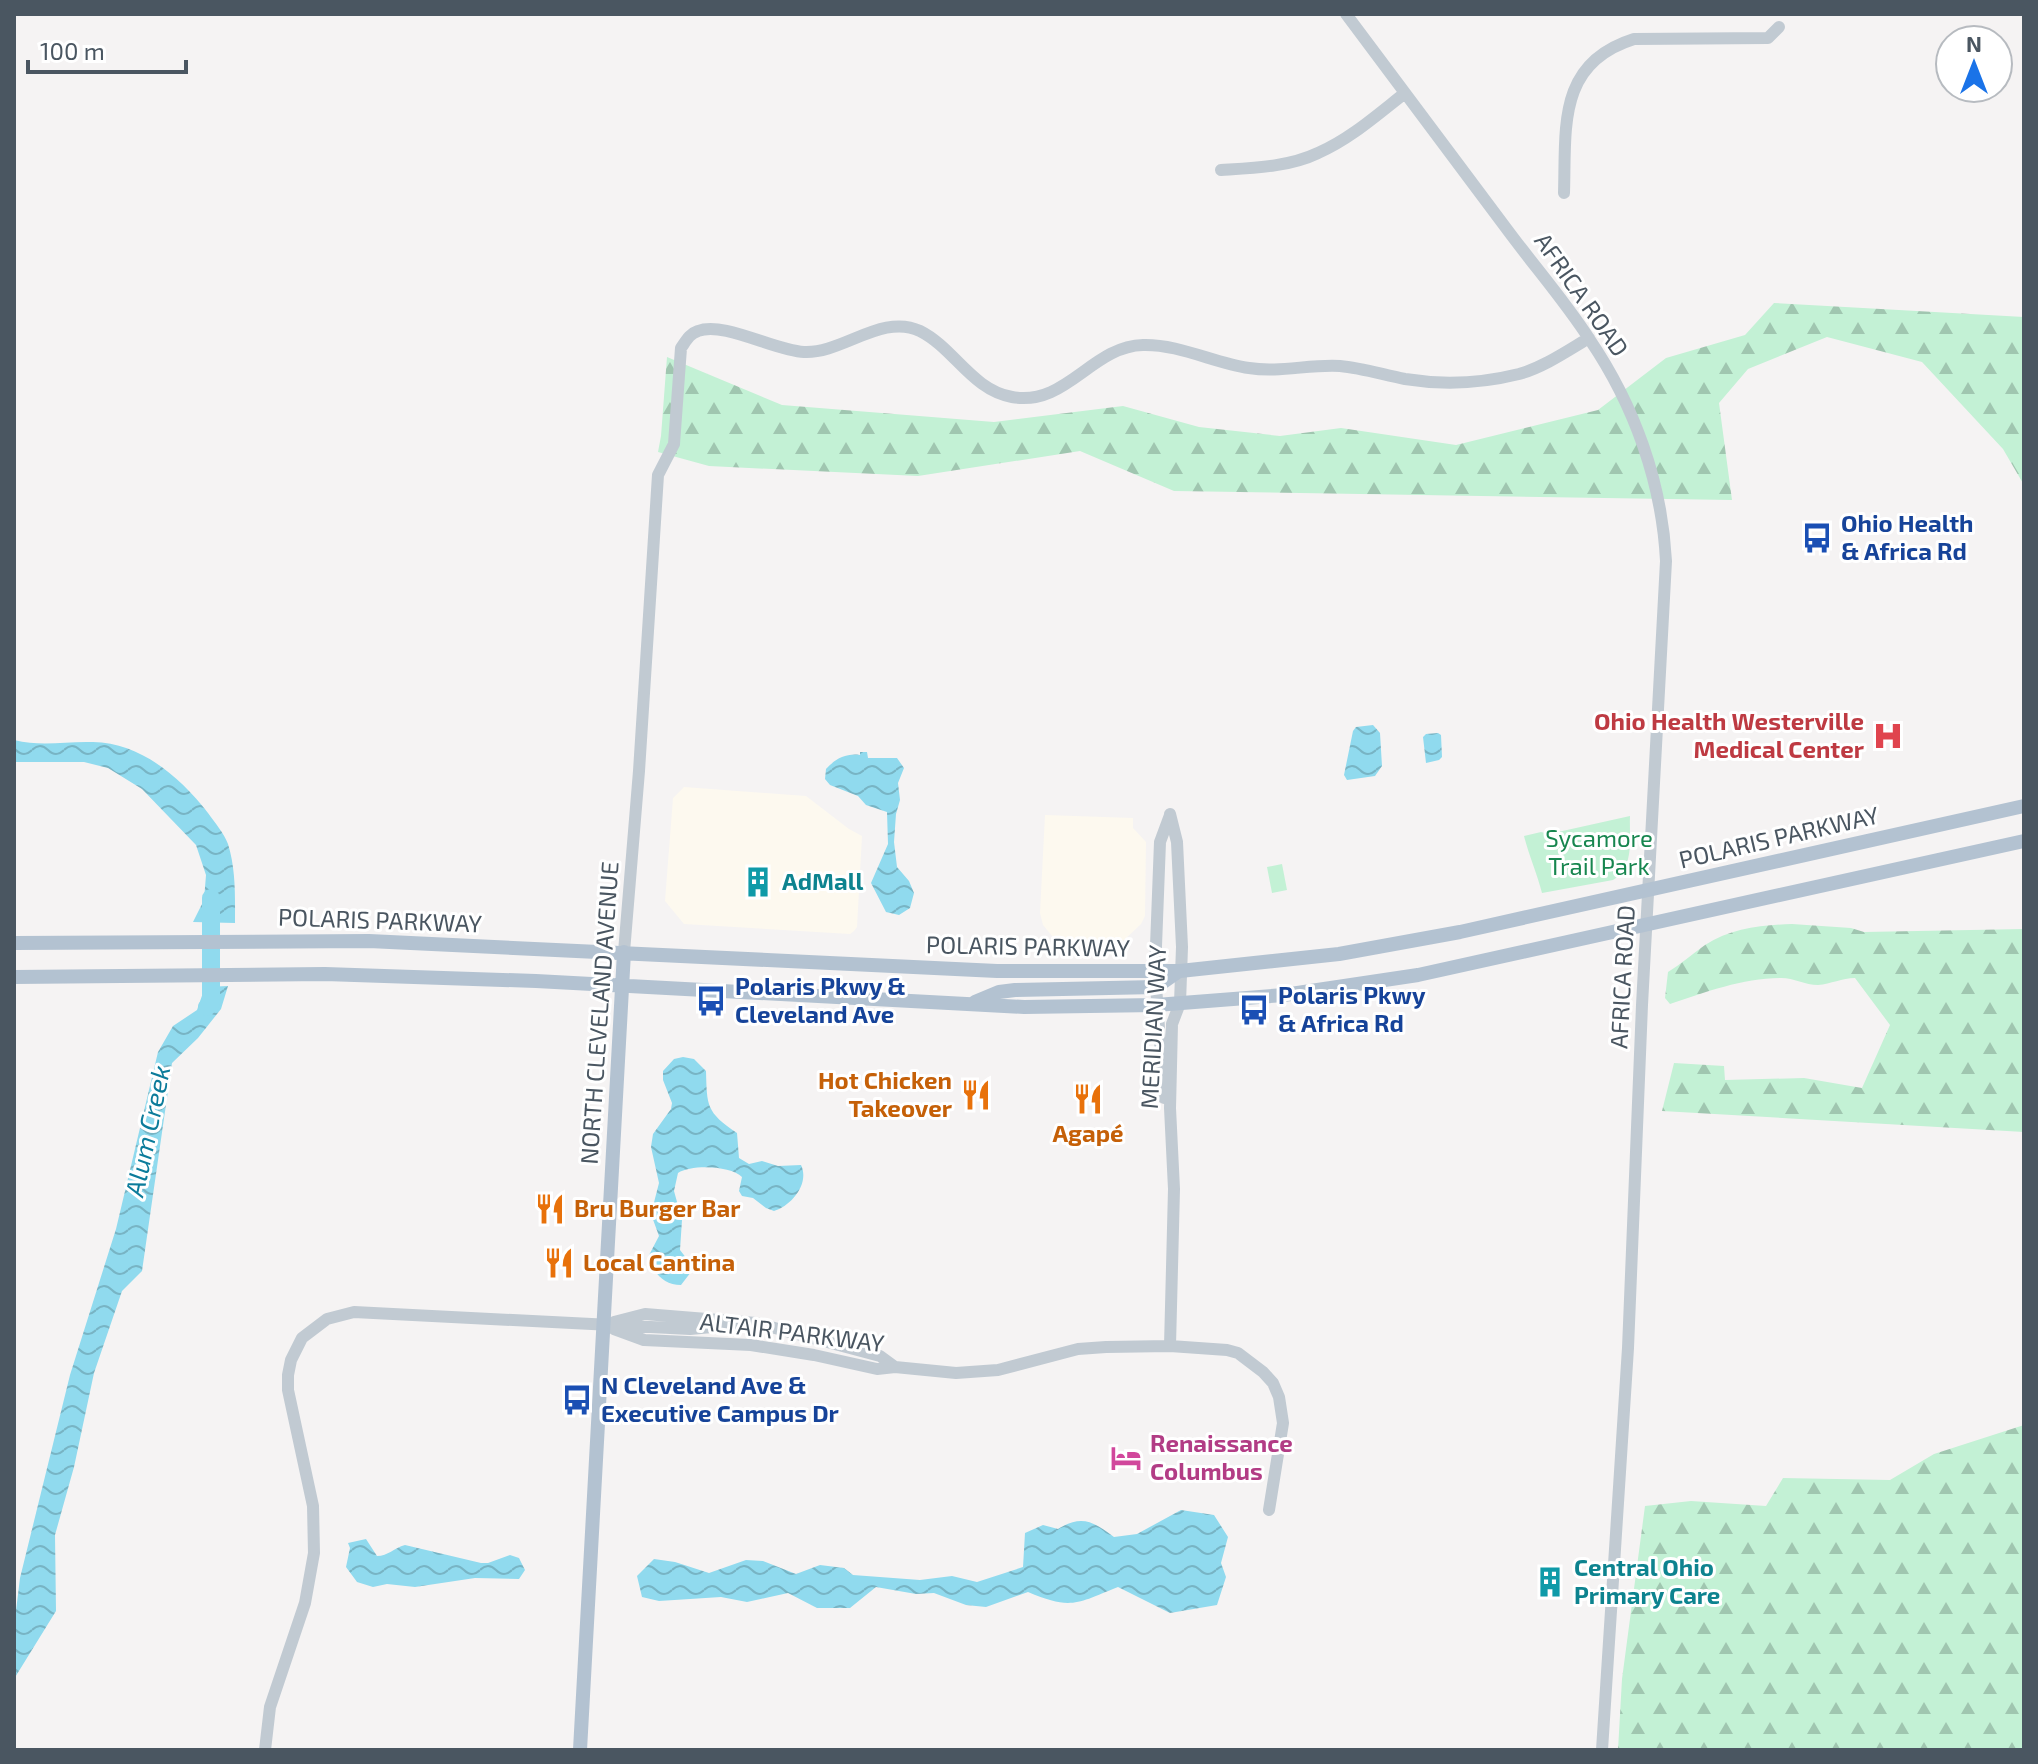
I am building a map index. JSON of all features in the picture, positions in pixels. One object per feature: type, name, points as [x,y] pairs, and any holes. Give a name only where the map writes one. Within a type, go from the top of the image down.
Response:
[{"type":"main road","name":"POLARIS PARKWAY","points":[[1180,971],[1339,954],[1460,932],[2024,806]]},
{"type":"main road","points":[[14,977],[325,974],[1024,1007],[1156,1005],[1348,986],[1432,972],[2024,841]]},
{"type":"main road","name":"POLARIS PARKWAY","points":[[14,943],[385,942],[1156,979]]},
{"type":"main road","name":"NORTH CLEVELAND AVENUE","points":[[580,1750],[624,952]]},
{"type":"main road","points":[[971,1004],[999,992],[1156,979],[1180,971]]},
{"type":"street","name":"AFRICA ROAD","points":[[1346,14],[1605,362],[1639,433],[1658,492],[1664,529],[1666,561],[1628,1348],[1602,1750]]},
{"type":"street","points":[[1564,193],[1570,99],[1584,70],[1596,58],[1634,39],[1768,38],[1779,27]]},
{"type":"street","points":[[1221,170],[1283,163],[1318,153],[1354,132],[1405,93]]},
{"type":"street","name":"NORTH CLEVELAND AVENUE","points":[[624,952],[658,475],[674,444],[681,348],[688,337],[698,331],[729,332],[801,352],[825,351],[877,330],[901,327],[918,330],[994,392],[1029,399],[1061,388],[1125,347],[1145,345],[1251,369],[1339,366],[1439,383],[1484,380],[1521,373],[1550,361],[1589,338]]},
{"type":"street","name":"MERIDIAN WAY","points":[[1170,1346],[1174,1189],[1172,1024],[1180,1003],[1180,877],[1177,842],[1170,814],[1160,842],[1156,1005],[1164,1101],[1172,1133]]},
{"type":"street","points":[[265,1750],[270,1707],[305,1603],[314,1553],[313,1506],[288,1390],[291,1360],[302,1338],[327,1319],[354,1312],[603,1324]]},
{"type":"street","name":"ALTAIR PARKWAY","points":[[603,1324],[645,1314],[756,1323],[880,1356],[895,1367]]},
{"type":"street","name":"ALTAIR PARKWAY","points":[[603,1324],[644,1340],[751,1345],[877,1369],[895,1367],[956,1373],[998,1370],[1078,1349],[1170,1346],[1238,1353],[1263,1372],[1273,1383],[1279,1397],[1283,1423],[1269,1510]]},
{"type":"shaded area","points":[[684,787],[806,796],[862,836],[857,927],[854,931],[850,934],[684,924],[665,901],[673,798]]},
{"type":"shaded area","points":[[1045,815],[1133,818],[1133,828],[1146,842],[1145,916],[1122,942],[1057,942],[1043,925],[1040,913]]},
{"type":"green space","points":[[1774,303],[2024,317],[2024,485],[2003,449],[1922,362],[1827,337],[1748,369],[1719,403],[1732,500],[1174,491],[1080,451],[918,476],[709,466],[658,452],[667,357],[782,405],[994,422],[1123,406],[1199,427],[1280,436],[1341,428],[1456,445],[1598,410],[1666,358],[1745,335]]},
{"type":"green space","name":"Sycamore Trail Park","points":[[1630,816],[1628,860],[1620,875],[1613,880],[1542,893],[1524,836],[1541,832],[1549,834]]},
{"type":"green space","points":[[1282,864],[1287,890],[1272,893],[1267,867]]},
{"type":"green space","points":[[1792,924],[1851,928],[1864,932],[2024,929],[2024,1132],[1662,1111],[1674,1063],[1724,1066],[1725,1080],[1804,1078],[1862,1088],[1890,1025],[1855,978],[1818,985],[1786,978],[1753,980],[1670,1004],[1665,998],[1668,972],[1715,939],[1747,928]]},
{"type":"green space","points":[[2024,1425],[2024,1750],[1618,1750],[1622,1679],[1645,1506],[1691,1501],[1766,1506],[1783,1478],[1890,1480],[1934,1454]]},
{"type":"water","points":[[1373,725],[1380,733],[1382,766],[1375,776],[1347,780],[1344,775],[1353,731],[1356,727]]},
{"type":"water","points":[[1441,735],[1442,757],[1426,763],[1423,737]]},
{"type":"water","points":[[14,740],[111,744],[143,755],[172,775],[197,800],[226,840],[234,873],[235,923],[193,922],[204,900],[206,875],[196,845],[142,789],[108,768],[84,762],[14,762]]},
{"type":"water","points":[[860,752],[867,752],[868,758],[897,758],[904,768],[898,783],[900,800],[894,842],[897,867],[914,893],[910,908],[899,915],[886,912],[871,883],[888,844],[887,812],[866,805],[858,796],[830,785],[825,779],[826,769],[833,762],[845,756],[860,755]]},
{"type":"water","points":[[228,986],[221,1009],[198,1038],[172,1063],[142,1271],[122,1291],[94,1373],[74,1467],[55,1535],[56,1611],[14,1679],[14,1627],[20,1578],[70,1375],[116,1229],[158,1052],[173,1026],[197,1010],[205,987]]},
{"type":"water","points":[[674,1059],[694,1059],[706,1071],[710,1107],[719,1119],[737,1133],[739,1158],[749,1164],[762,1161],[778,1166],[801,1165],[803,1180],[792,1199],[774,1211],[753,1198],[742,1196],[739,1191],[742,1177],[737,1173],[702,1167],[678,1173],[674,1191],[682,1220],[680,1250],[690,1263],[691,1272],[681,1285],[660,1277],[648,1257],[659,1236],[651,1214],[659,1183],[651,1147],[653,1134],[672,1103],[663,1080],[663,1071]]},
{"type":"water","points":[[1181,1510],[1214,1515],[1228,1537],[1221,1563],[1226,1577],[1217,1605],[1170,1613],[1118,1587],[1073,1603],[1054,1601],[1028,1592],[986,1607],[966,1605],[934,1593],[916,1594],[876,1587],[850,1608],[817,1608],[788,1593],[747,1602],[721,1597],[659,1601],[642,1597],[637,1576],[654,1559],[709,1573],[746,1560],[763,1561],[796,1574],[820,1565],[844,1568],[853,1575],[920,1580],[952,1576],[977,1582],[1023,1567],[1025,1533],[1043,1525],[1058,1529],[1074,1522],[1088,1522],[1114,1537],[1137,1534]]},
{"type":"water","points":[[366,1539],[377,1556],[405,1545],[481,1563],[510,1555],[519,1558],[525,1570],[519,1579],[475,1578],[415,1587],[387,1584],[373,1587],[357,1582],[346,1567],[350,1548],[348,1543]]},
{"type":"waterway","name":"Alum Creek","points":[[207,1007],[211,1003],[211,898]]},
{"type":"place","name":"Ohio Health & Africa Rd","points":[[1817,538]]},
{"type":"place","name":"Ohio Health Westerville Medical Center","points":[[1888,736]]},
{"type":"place","name":"AdMall","points":[[758,882]]},
{"type":"place","name":"Polaris Pkwy & Cleveland Ave","points":[[711,1001]]},
{"type":"place","name":"Polaris Pkwy & Africa Rd","points":[[1254,1010]]},
{"type":"place","name":"Hot Chicken Takeover","points":[[976,1095]]},
{"type":"place","name":"Agapé","points":[[1088,1099]]},
{"type":"place","name":"Bru Burger Bar","points":[[550,1209]]},
{"type":"place","name":"Local Cantina","points":[[559,1263]]},
{"type":"place","name":"N Cleveland Ave & Executive Campus Dr","points":[[577,1400]]},
{"type":"place","name":"Renaissance Columbus","points":[[1126,1458]]},
{"type":"place","name":"Central Ohio Primary Care","points":[[1550,1582]]}]
